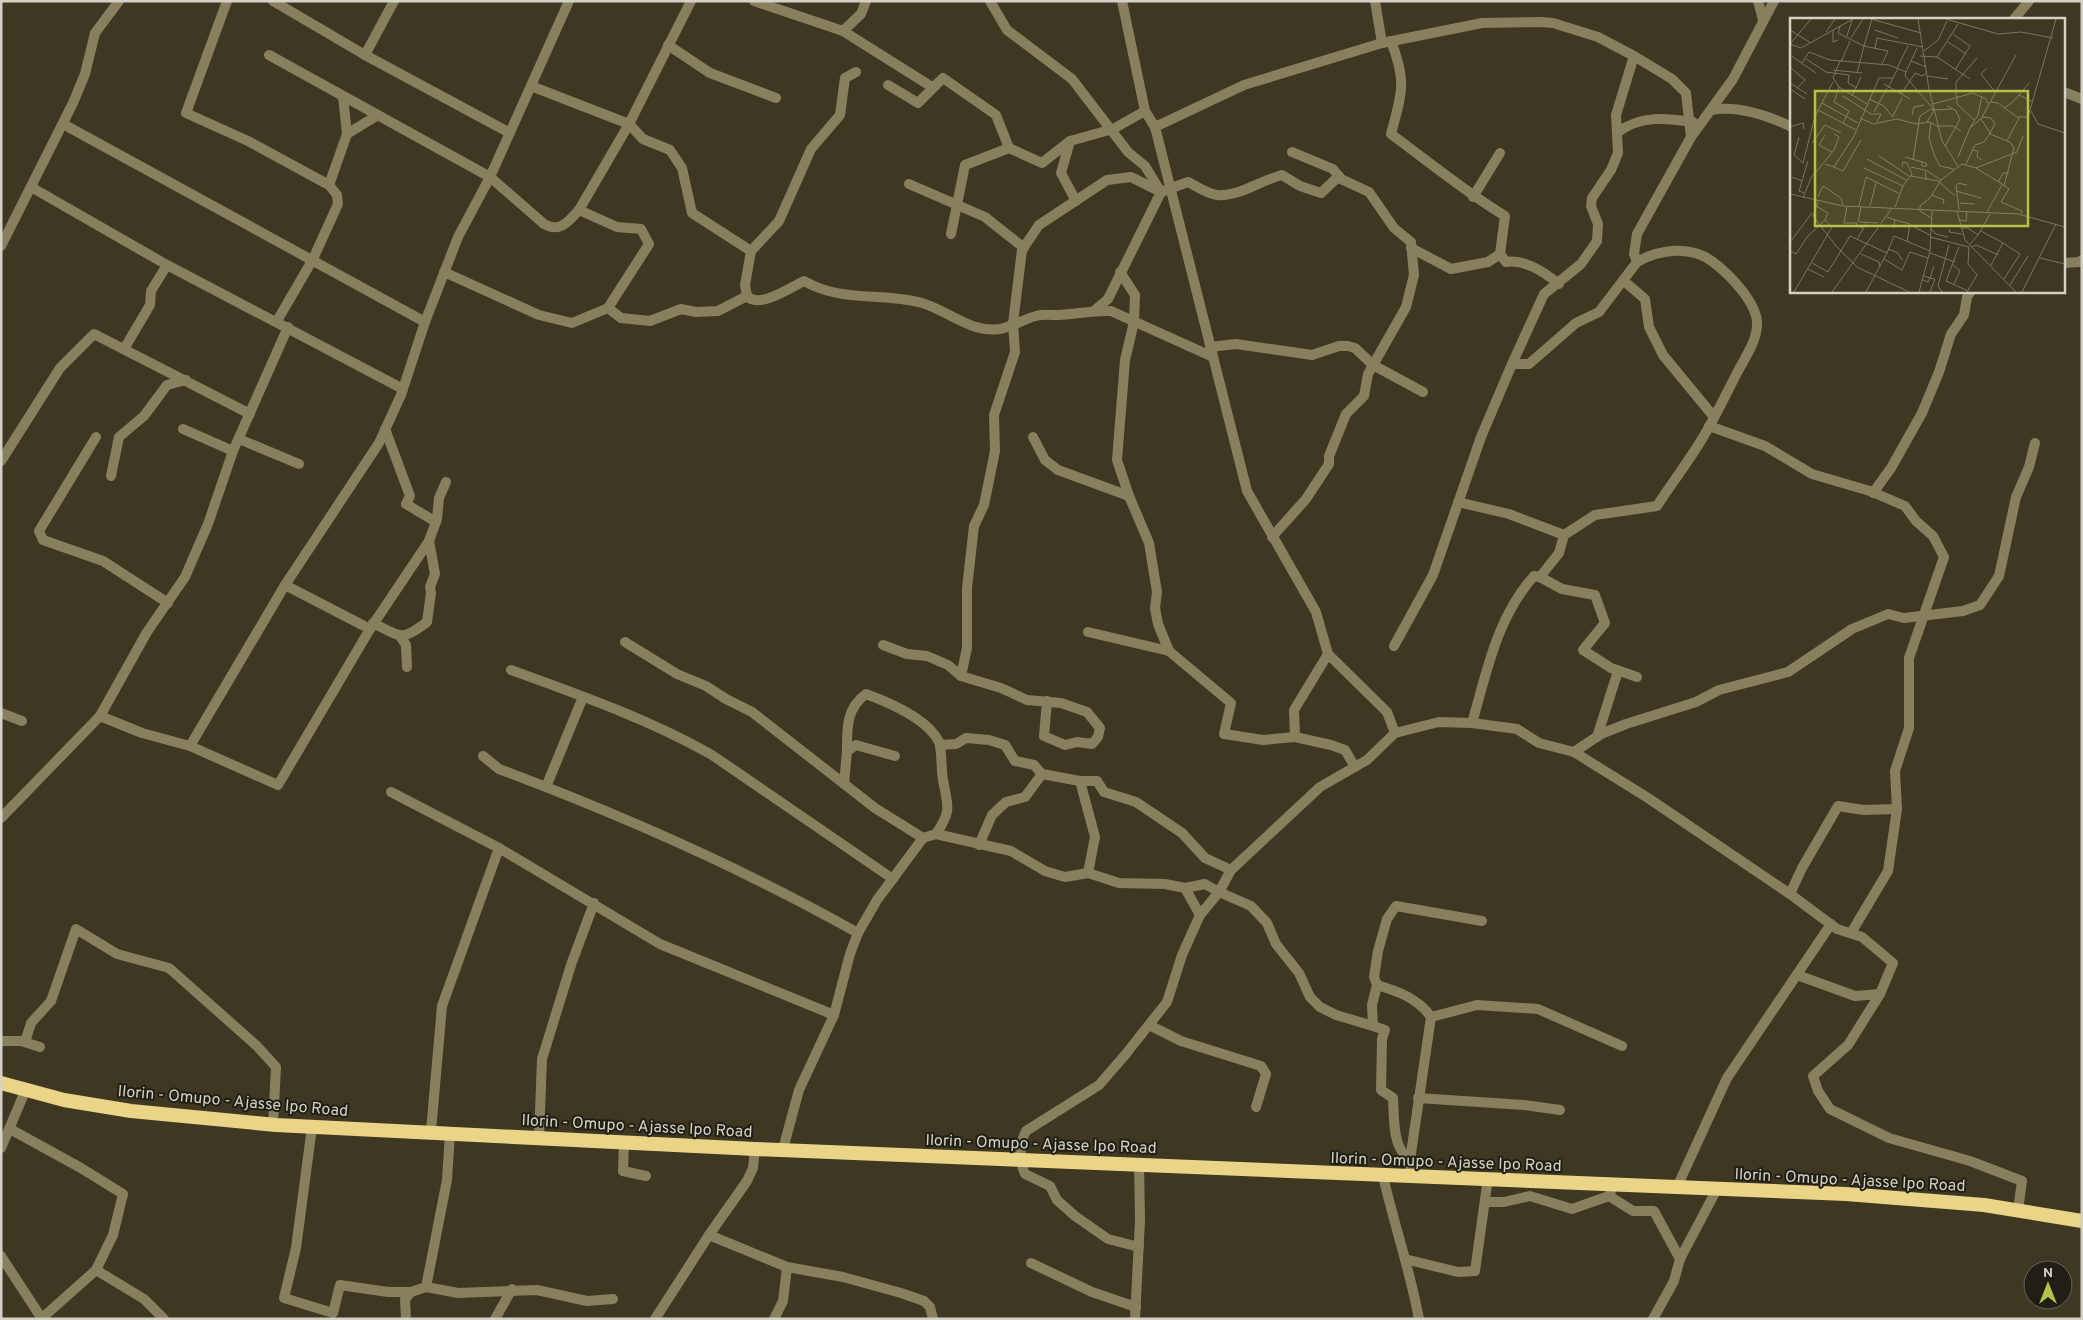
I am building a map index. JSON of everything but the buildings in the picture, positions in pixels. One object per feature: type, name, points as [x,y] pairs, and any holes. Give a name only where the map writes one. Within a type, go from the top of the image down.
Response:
[{"type":"highway","name":"Ilorin - Omupo - Ajasse Ipo Road","points":[[1,1084],[64,1100],[131,1111],[312,1127],[431,1131],[755,1149],[784,1148],[1020,1160],[1140,1163],[1383,1176],[1411,1175],[1488,1178],[1611,1191],[1677,1187],[1891,1197],[2018,1210],[2082,1220]]},
{"type":"street","points":[[1,246],[63,124],[85,74],[95,33],[119,1]]},
{"type":"street","points":[[227,1],[186,113],[248,141],[328,184],[337,195],[338,204],[313,259],[277,321]]},
{"type":"street","points":[[273,1],[365,55],[510,133]]},
{"type":"street","points":[[365,55],[394,1]]},
{"type":"street","points":[[190,746],[285,585],[374,452],[403,389],[425,322],[458,237],[490,177],[569,1]]},
{"type":"street","points":[[269,55],[490,177],[526,210],[551,228],[564,225],[579,210],[629,124],[690,1]]},
{"type":"street","points":[[754,1],[843,31],[932,86]]},
{"type":"street","points":[[843,31],[861,14],[866,1]]},
{"type":"street","points":[[990,1],[1007,30],[1072,79],[1128,152],[1145,166],[1165,190]]},
{"type":"street","points":[[1122,1],[1145,111],[1155,127],[1165,190],[1212,352],[1247,491],[1272,538],[1316,612],[1328,654],[1387,712],[1396,733]]},
{"type":"street","points":[[1375,1],[1387,42],[1402,73],[1402,87],[1392,134],[1439,168],[1473,197],[1505,216],[1500,254],[1506,262],[1524,263],[1547,274],[1559,284]]},
{"type":"street","points":[[1758,1],[1763,20]]},
{"type":"street","points":[[1637,262],[1634,254],[1637,234],[1691,137],[1733,78],[1774,1]]},
{"type":"street","points":[[2015,18],[2029,1]]},
{"type":"street","points":[[1155,127],[1244,85],[1387,42],[1482,23],[1547,22],[1598,38],[1634,56],[1672,79],[1686,93],[1691,137]]},
{"type":"street","points":[[668,45],[710,73],[776,98]]},
{"type":"street","points":[[1394,646],[1433,575],[1481,437],[1544,294],[1559,284],[1581,264],[1597,241],[1598,224],[1591,206],[1592,198],[1611,170],[1618,153],[1616,115],[1618,102],[1634,56]]},
{"type":"street","points":[[856,72],[845,78],[840,115],[811,149],[780,221],[751,251],[745,285],[747,296],[750,299],[760,302],[804,281],[819,290],[834,294],[902,299],[924,304],[968,325],[1002,328],[1038,315],[1060,315],[1095,310],[1111,311],[1134,322],[1212,352],[1236,344],[1312,355],[1339,346],[1348,346],[1355,348],[1373,365],[1423,392]]},
{"type":"street","points":[[888,85],[918,103],[932,86],[942,78],[996,115],[1010,148],[1042,162],[1070,141],[1112,129],[1145,111]]},
{"type":"street","points":[[531,86],[629,124],[643,139],[663,146],[676,155],[682,168],[692,213],[751,251]]},
{"type":"street","points":[[2066,93],[2082,99]]},
{"type":"street","points":[[328,184],[347,134],[343,96]]},
{"type":"street","points":[[1712,110],[1727,109],[1745,112],[1776,120],[1790,126]]},
{"type":"street","points":[[347,134],[378,115]]},
{"type":"street","points":[[1618,132],[1638,120],[1663,119],[1702,123]]},
{"type":"street","points":[[63,124],[313,259],[425,322]]},
{"type":"street","points":[[1070,141],[1061,173],[1076,201]]},
{"type":"street","points":[[951,234],[966,165],[1010,148]]},
{"type":"street","points":[[1272,538],[1306,499],[1330,464],[1329,456],[1346,414],[1364,396],[1368,374],[1406,307],[1414,275],[1411,242],[1394,228],[1368,192],[1339,176],[1334,169],[1292,152]]},
{"type":"street","points":[[1473,197],[1500,153]]},
{"type":"street","points":[[961,676],[967,648],[967,588],[974,526],[984,505],[995,452],[994,415],[1015,352],[1013,323],[1024,248],[1039,225],[1108,180],[1131,177],[1165,190],[1188,182],[1216,195],[1234,193],[1266,179],[1282,175],[1300,186],[1321,193],[1339,176]]},
{"type":"street","points":[[909,184],[985,217],[1024,248]]},
{"type":"street","points":[[31,187],[167,265],[277,321],[403,389]]},
{"type":"street","points":[[1095,310],[1108,299],[1120,272],[1165,190]]},
{"type":"street","points":[[444,272],[539,315],[572,323],[608,308],[650,244],[641,229],[617,227],[579,210]]},
{"type":"street","points":[[1412,248],[1452,269],[1488,262],[1500,254]]},
{"type":"street","points":[[1512,364],[1529,364],[1576,324],[1599,312],[1637,262],[1652,255],[1679,250],[1706,257],[1736,284],[1753,307],[1758,325],[1755,337],[1712,422],[1657,506],[1595,514],[1564,535],[1559,553],[1540,577]]},
{"type":"street","points":[[2066,263],[2082,260]]},
{"type":"street","points":[[124,349],[150,305],[151,291],[167,265]]},
{"type":"street","points":[[1120,272],[1135,295],[1134,322],[1125,360],[1117,460],[1129,496],[1149,543],[1157,592],[1155,608],[1158,624],[1169,651]]},
{"type":"street","points":[[1624,281],[1645,299],[1648,327],[1663,355],[1712,422],[1765,446],[1812,474],[1873,492],[1905,506],[1916,521],[1934,536],[1944,557],[1909,658],[1909,728],[1894,771],[1897,809],[1888,871],[1851,933]]},
{"type":"street","points":[[1873,492],[1891,468],[1922,413],[1939,372],[1950,334],[1964,315],[1967,297],[1970,292]]},
{"type":"street","points":[[608,308],[622,318],[650,321],[681,309],[696,312],[718,311],[747,296]]},
{"type":"street","points":[[1,818],[100,716],[147,632],[185,577],[208,524],[238,440],[288,327]]},
{"type":"street","points":[[1,461],[60,368],[94,334],[250,414]]},
{"type":"street","points":[[112,476],[119,437],[144,416],[166,385],[186,380]]},
{"type":"street","points":[[182,429],[234,451]]},
{"type":"street","points":[[385,429],[410,496],[406,504],[436,522]]},
{"type":"street","points":[[96,437],[39,531],[39,536],[46,541],[103,561],[168,603]]},
{"type":"street","points":[[1033,437],[1045,460],[1058,470],[1129,496]]},
{"type":"street","points":[[238,440],[299,464]]},
{"type":"street","points":[[1574,752],[1597,737],[1640,719],[1696,702],[1719,690],[1788,672],[1852,629],[1888,614],[1904,618],[1963,611],[1980,605],[1999,576],[2016,498],[2029,467],[2035,443]]},
{"type":"street","points":[[100,716],[142,733],[190,746],[278,785],[372,626],[429,541],[436,522],[439,498],[446,482]]},
{"type":"street","points":[[1458,502],[1509,514],[1564,535]]},
{"type":"street","points":[[285,585],[372,626],[400,636],[408,636],[427,622],[431,593],[430,587],[435,574],[429,541]]},
{"type":"street","points":[[1472,723],[1502,622],[1523,588],[1534,576],[1540,577],[1562,589],[1594,594],[1605,623],[1583,650],[1618,670],[1637,677]]},
{"type":"street","points":[[1088,632],[1169,651],[1231,703],[1224,734],[1263,740],[1295,737],[1345,750],[1355,767]]},
{"type":"street","points":[[400,636],[406,645],[407,666]]},
{"type":"street","points":[[625,642],[677,674],[706,686],[752,712],[875,808],[922,838]]},
{"type":"street","points":[[883,645],[907,654],[927,656],[948,666],[961,676],[1001,688],[1027,700],[1060,702],[1087,712],[1100,728],[1098,737],[1092,744],[1077,742],[1065,745],[1044,736],[1047,702]]},
{"type":"street","points":[[1295,737],[1294,710],[1328,654]]},
{"type":"street","points":[[511,670],[655,725],[712,755],[893,879]]},
{"type":"street","points":[[1597,737],[1618,670]]},
{"type":"street","points":[[844,784],[847,721],[857,700],[866,694],[900,707],[928,730],[940,745],[940,764],[949,811],[936,834]]},
{"type":"street","points":[[546,787],[583,697]]},
{"type":"street","points":[[1,713],[22,721]]},
{"type":"street","points":[[1139,1247],[1108,1239],[1057,1200],[1050,1186],[1025,1174],[1020,1160],[1022,1142],[1026,1131],[1099,1085],[1149,1025],[1167,1002],[1182,955],[1200,915],[1219,892],[1231,870],[1320,786],[1367,760],[1396,733],[1439,722],[1472,723],[1517,728],[1539,742],[1574,752],[1648,798],[1831,924],[1862,937],[1893,963],[1880,994],[1848,1045],[1813,1076],[1818,1091],[1830,1108],[1890,1138],[1970,1161],[2022,1181],[2018,1210]]},
{"type":"street","points":[[940,745],[956,744],[966,738],[988,740],[1004,745],[1015,760],[1034,764],[1042,774],[1080,781],[1097,781],[1104,792],[1136,802],[1182,833],[1205,858],[1231,870]]},
{"type":"street","points":[[847,750],[856,745],[895,756]]},
{"type":"street","points":[[483,756],[499,769],[546,787],[683,846],[810,906],[858,933]]},
{"type":"street","points":[[979,846],[992,814],[1006,802],[1025,797],[1042,774]]},
{"type":"street","points":[[1080,781],[1095,837],[1088,873]]},
{"type":"street","points":[[392,792],[499,848],[594,902],[660,944],[834,1015]]},
{"type":"street","points":[[1790,894],[1806,860],[1838,806],[1864,810],[1897,809]]},
{"type":"street","points":[[784,1148],[799,1090],[834,1015],[850,954],[858,933],[922,838],[936,834],[979,846],[1011,851],[1054,874],[1065,877],[1088,873],[1119,883],[1165,884],[1185,888],[1206,884],[1251,906],[1267,923],[1276,944],[1299,973],[1310,997],[1320,1007],[1336,1015],[1385,1030],[1382,1039],[1381,1090],[1393,1098],[1394,1122],[1399,1147],[1410,1160]]},
{"type":"street","points":[[431,1131],[442,1006],[499,848]]},
{"type":"street","points":[[1185,888],[1200,915]]},
{"type":"street","points":[[538,1138],[542,1059],[572,962],[594,902]]},
{"type":"street","points":[[1373,1026],[1372,1005],[1377,985],[1374,977],[1382,935],[1387,920],[1396,906],[1482,921]]},
{"type":"street","points":[[1677,1187],[1727,1078],[1831,924]]},
{"type":"street","points":[[25,1042],[31,1023],[51,1001],[76,929],[117,954],[169,968],[258,1046],[276,1067],[274,1124]]},
{"type":"street","points":[[1797,975],[1855,996],[1880,994]]},
{"type":"street","points":[[1377,985],[1401,992],[1424,1008],[1431,1017],[1410,1160],[1411,1175]]},
{"type":"street","points":[[1431,1017],[1477,1005],[1538,1009],[1622,1046]]},
{"type":"street","points":[[1149,1025],[1181,1041],[1261,1066],[1266,1074],[1256,1107]]},
{"type":"street","points":[[1,1041],[25,1042],[40,1047]]},
{"type":"street","points":[[1,1148],[26,1089]]},
{"type":"street","points":[[1418,1098],[1524,1105],[1560,1110]]},
{"type":"street","points":[[312,1127],[296,1248],[284,1298],[332,1313],[340,1285],[388,1292],[411,1292],[426,1287],[458,1293],[493,1292],[512,1289],[537,1290],[587,1300],[613,1299]]},
{"type":"street","points":[[1,1256],[41,1319],[96,1270],[112,1235],[123,1194],[81,1168],[10,1129]]},
{"type":"street","points":[[426,1287],[447,1180],[450,1133]]},
{"type":"street","points":[[624,1142],[623,1171],[646,1176]]},
{"type":"street","points":[[655,1319],[709,1235],[748,1181],[753,1168],[755,1149]]},
{"type":"street","points":[[1135,1319],[1139,1247],[1140,1163]]},
{"type":"street","points":[[1383,1176],[1419,1319]]},
{"type":"street","points":[[1405,1259],[1458,1272],[1476,1271],[1488,1178]]},
{"type":"street","points":[[1653,1319],[1674,1281],[1680,1259],[1717,1189]]},
{"type":"street","points":[[1485,1202],[1504,1202],[1530,1196],[1572,1209],[1611,1191],[1633,1211],[1654,1211],[1680,1259]]},
{"type":"street","points":[[709,1235],[787,1267],[843,1277],[924,1301],[930,1308],[933,1319]]},
{"type":"street","points":[[1031,1263],[1092,1292],[1136,1308]]},
{"type":"street","points":[[774,1319],[783,1301],[787,1267]]},
{"type":"street","points":[[96,1270],[144,1299],[164,1319]]},
{"type":"street","points":[[495,1319],[512,1289]]},
{"type":"street","points":[[406,1319],[405,1299],[411,1292]]}]
